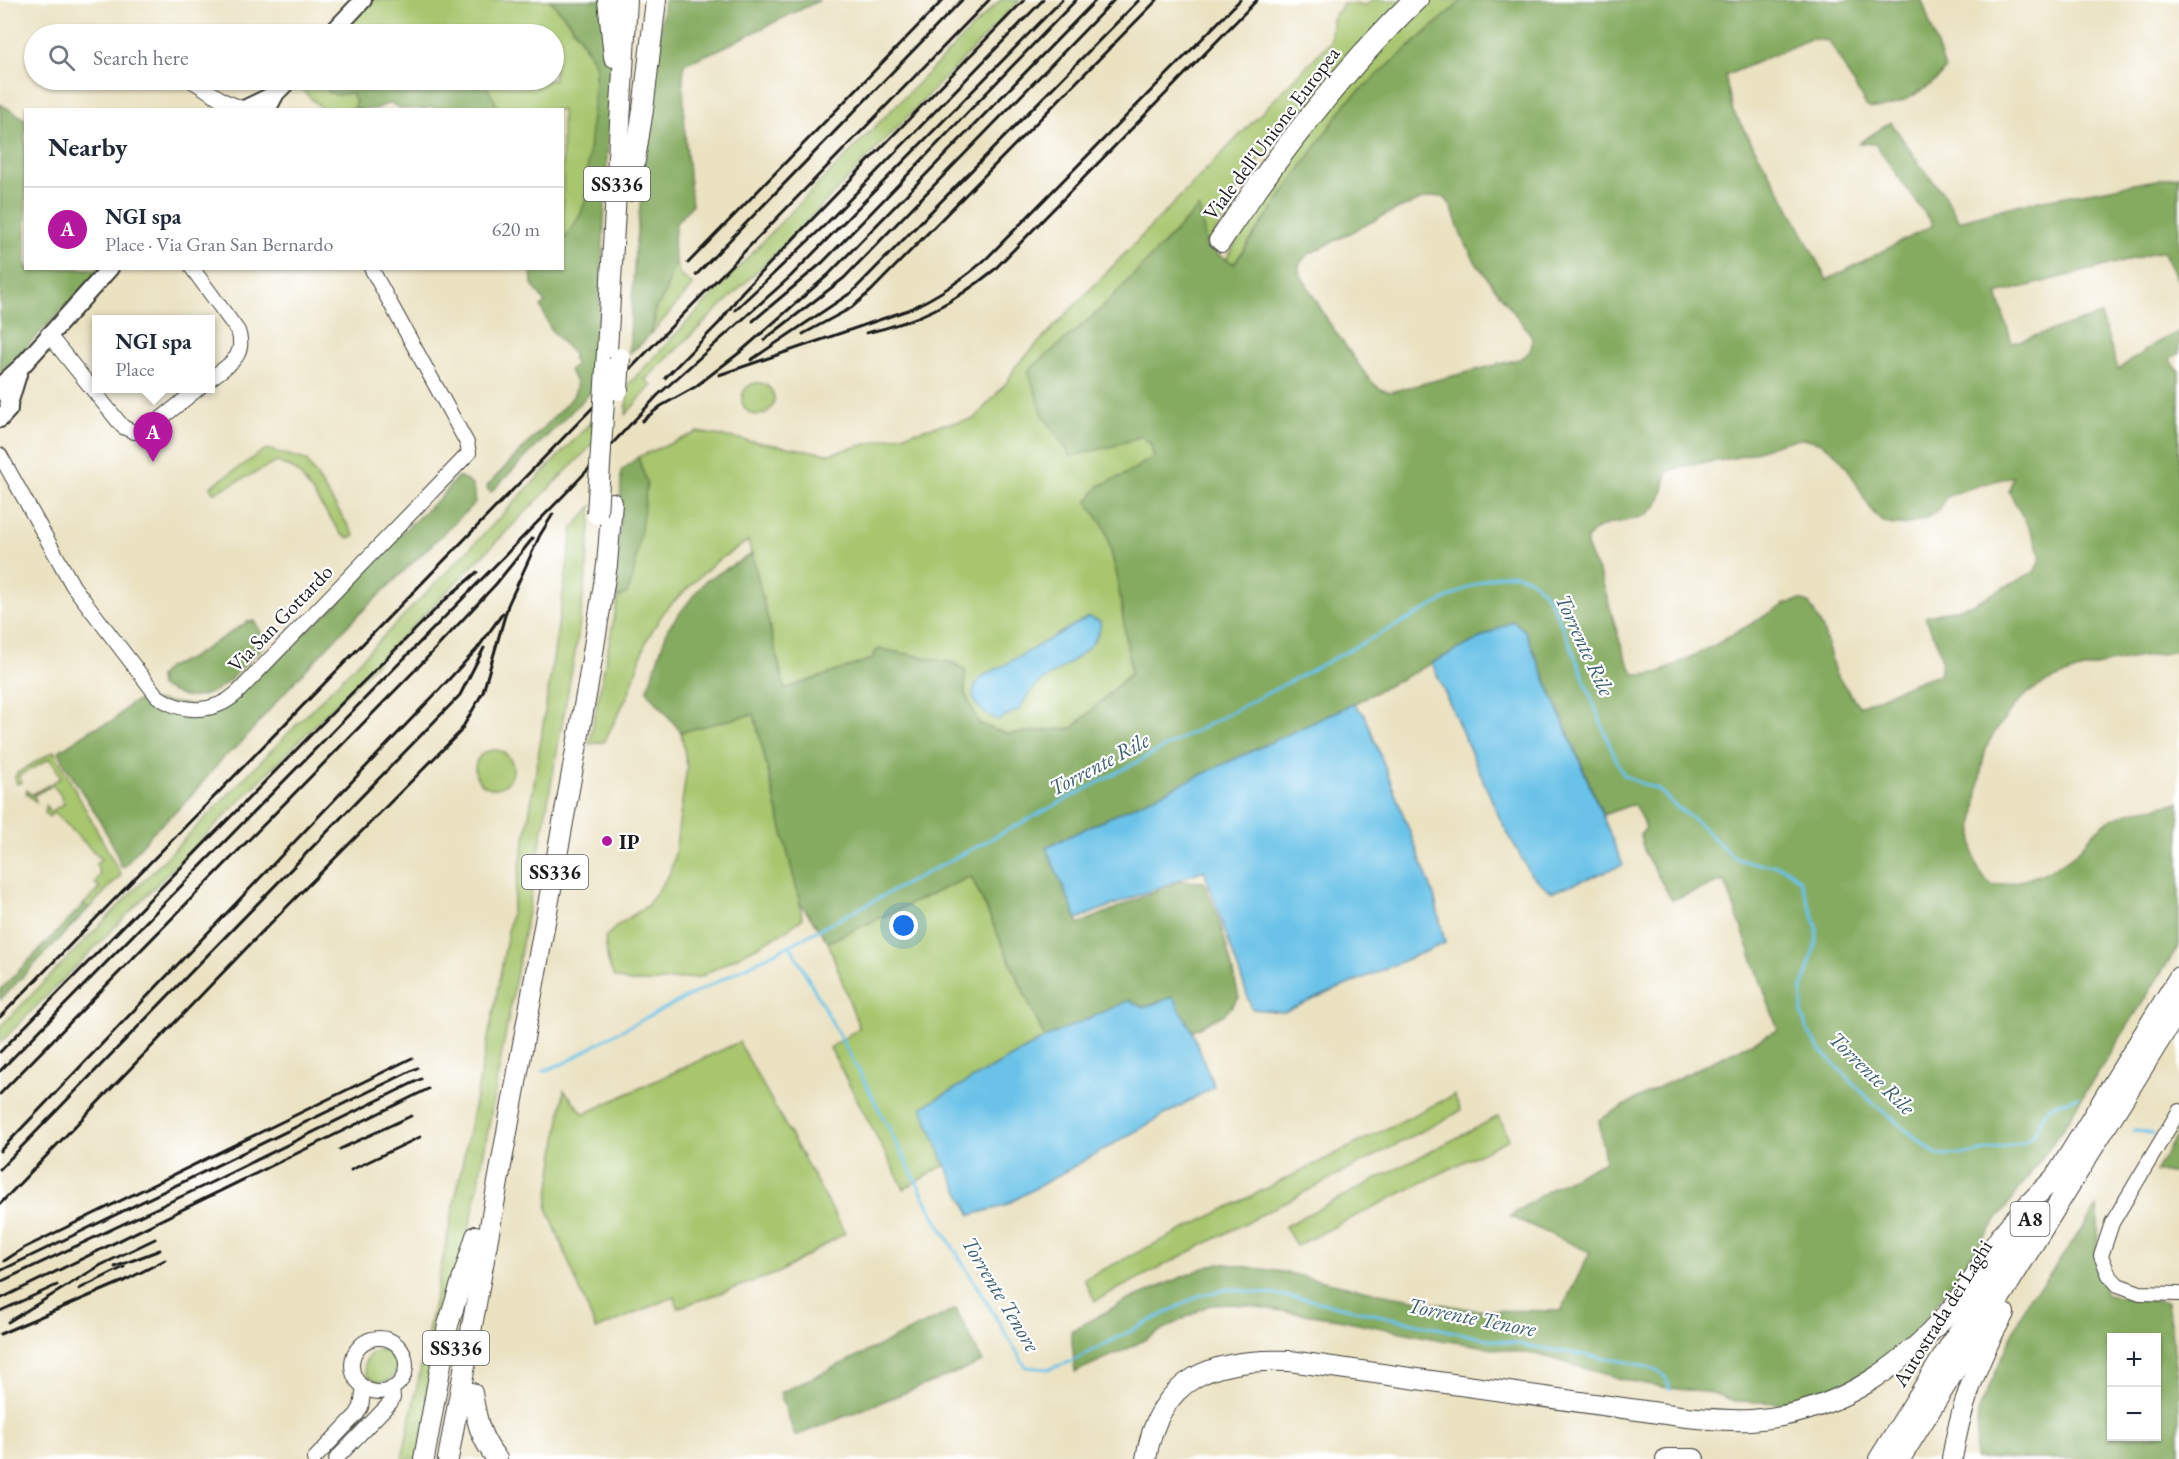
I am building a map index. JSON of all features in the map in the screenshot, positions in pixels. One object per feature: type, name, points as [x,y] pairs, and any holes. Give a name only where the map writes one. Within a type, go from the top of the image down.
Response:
[{"type":"highway","points":[[608,0],[623,191]]},
{"type":"highway","name":"SS336","points":[[623,191],[627,0]]},
{"type":"highway","name":"SS336","points":[[448,1459],[482,1238],[604,509],[623,191],[641,0]]},
{"type":"highway","points":[[623,191],[644,110],[656,0]]},
{"type":"highway","name":"Autostrada dei Laghi","points":[[1900,1459],[2179,977]]},
{"type":"highway","name":"Autostrada dei Laghi","points":[[1879,1459],[2179,1009]]},
{"type":"highway","points":[[1146,1459],[1149,1439],[1157,1417],[1174,1392],[1194,1377],[1214,1369],[1229,1364],[1262,1360],[1290,1360],[1687,1417],[1750,1420],[1796,1413],[1841,1398],[1861,1388],[1912,1350],[1937,1325],[1963,1293],[2004,1232],[2064,1179]]},
{"type":"highway","points":[[1952,1459],[1962,1406],[1975,1372],[2002,1316],[2036,1260],[2064,1179]]},
{"type":"highway","points":[[460,1459],[483,1331],[482,1238]]},
{"type":"highway","points":[[424,1459],[448,1325],[482,1238]]},
{"type":"highway","name":"SS336","points":[[435,1459],[482,1238]]},
{"type":"highway","points":[[472,1393],[476,1419],[484,1441],[497,1459]]},
{"type":"highway","points":[[1666,1459],[1694,1459]]},
{"type":"main road","points":[[340,24],[363,0]]},
{"type":"main road","points":[[268,108],[279,90]]},
{"type":"main road","points":[[245,108],[276,93]]},
{"type":"main road","points":[[2,407],[21,367],[48,334],[108,270]]},
{"type":"street","name":"Viale dell'Unione Europea","points":[[1410,0],[1370,40],[1317,102],[1248,190],[1216,240],[1222,245],[1257,192],[1324,105],[1421,0]]},
{"type":"street","points":[[206,90],[241,108]]},
{"type":"street","points":[[215,96],[221,108]]},
{"type":"street","points":[[193,270],[241,339],[238,356],[215,375]]},
{"type":"street","name":"Via San Gottardo","points":[[0,455],[73,586],[153,691],[166,702],[182,708],[209,708],[224,702],[245,684],[469,453],[467,443],[372,270]]},
{"type":"street","points":[[48,334],[62,348],[92,387]]},
{"type":"street","points":[[97,393],[123,427],[135,432],[153,425],[193,393]]},
{"type":"street","points":[[2179,1111],[2112,1223],[2102,1256],[2109,1275],[2118,1285],[2140,1293],[2179,1294]]},
{"type":"street","points":[[384,1338],[396,1344],[402,1351],[406,1362],[405,1372],[401,1381],[392,1388],[376,1391],[364,1387],[355,1376],[352,1362],[354,1356],[358,1347],[367,1340],[384,1338]]},
{"type":"street","points":[[314,1459],[357,1414],[361,1407],[364,1387]]},
{"type":"street","points":[[336,1459],[391,1402],[392,1388]]},
{"type":"green space","points":[[372,0],[550,0],[581,40],[596,67],[585,202],[580,216],[564,240],[564,108],[498,108],[489,90],[564,90],[564,24],[349,24]]},
{"type":"green space","points":[[550,0],[605,0],[611,80],[596,387],[491,492],[487,489],[488,485],[572,398],[576,388],[574,378],[569,371],[576,364],[572,359],[574,356],[550,328],[541,307],[545,303],[532,284],[531,270],[564,270],[564,240],[580,216],[585,202],[596,67],[572,25]]},
{"type":"green space","points":[[664,0],[820,0],[684,64],[685,134],[692,205],[676,223],[673,247],[676,262],[663,298],[655,308],[652,329],[646,339],[629,353],[635,250]]},
{"type":"green space","points":[[1000,0],[1020,0],[780,249],[645,380],[652,385],[626,414],[628,385],[787,216]]},
{"type":"green space","points":[[1371,0],[1404,0],[1290,127],[1279,132],[1235,192],[1224,218],[1209,242],[1205,241],[1198,208],[1100,310],[1028,371],[1070,456],[1113,446],[1142,436],[1151,445],[1154,458],[1099,486],[1105,528],[1117,575],[1131,673],[1073,728],[1008,734],[979,724],[965,693],[965,670],[953,663],[881,649],[872,659],[785,689],[748,541],[714,563],[665,610],[646,641],[629,693],[604,742],[589,744],[618,598],[627,593],[637,543],[643,505],[642,470],[638,457],[698,432],[829,454],[940,425],[974,419],[1008,381],[1015,367],[1331,41],[1332,19],[1343,4],[1366,5]]},
{"type":"green space","points":[[1430,0],[1463,0],[1347,102],[1234,264],[1226,259],[1267,188],[1338,97],[1400,29]]},
{"type":"green space","points":[[1463,0],[1922,0],[1945,69],[1931,84],[1898,103],[1876,108],[1867,107],[1829,41],[1810,39],[1725,76],[1733,111],[1783,196],[1827,280],[1933,225],[1875,144],[1859,143],[1891,122],[1945,196],[1959,221],[2021,204],[2179,176],[2179,283],[2163,251],[1997,294],[2012,343],[2101,315],[2118,369],[2158,342],[2179,332],[2179,353],[2169,359],[2179,371],[2179,651],[2079,670],[2042,685],[2020,700],[1995,732],[1985,752],[1972,845],[1980,872],[1993,886],[2016,882],[2049,871],[2069,859],[2099,828],[2115,818],[2179,802],[2179,945],[2059,1134],[1922,1324],[1864,1378],[1803,1404],[1735,1401],[1713,1393],[1661,1387],[1621,1379],[1540,1355],[1441,1340],[1338,1319],[1235,1304],[1209,1305],[1131,1347],[1075,1372],[1071,1331],[1126,1301],[1219,1263],[1283,1272],[1373,1292],[1475,1310],[1561,1311],[1590,1252],[1510,1216],[1552,1188],[1605,1161],[1599,1120],[1645,1094],[1778,1030],[1727,887],[1723,881],[1672,900],[1645,854],[1640,835],[1646,828],[1634,804],[1603,815],[1525,631],[1513,621],[1353,704],[1046,847],[1079,924],[1180,881],[1204,882],[1220,924],[1239,998],[1225,1014],[1192,1031],[1172,997],[1143,1008],[1130,1000],[1045,1038],[971,876],[828,942],[800,903],[754,714],[681,732],[647,691],[668,628],[705,581],[752,554],[785,689],[872,659],[877,650],[881,649],[953,663],[965,670],[965,693],[979,724],[1008,734],[1073,728],[1131,673],[1117,575],[1105,528],[1087,502],[1099,486],[1124,475],[1154,457],[1151,445],[1142,436],[1071,456],[1043,415],[1028,371],[1100,310],[1199,207],[1207,248],[1234,264],[1347,102]],"holes":[[[1436,196],[1445,198],[1451,206],[1461,235],[1476,263],[1531,335],[1532,344],[1528,353],[1519,359],[1390,392],[1380,389],[1368,378],[1330,324],[1299,272],[1299,265],[1307,255],[1387,214]],[[1806,439],[1823,444],[1836,454],[1847,467],[1871,509],[1879,519],[1889,524],[1902,525],[1923,520],[1940,509],[1946,498],[1951,495],[2013,476],[2009,492],[2033,535],[2041,558],[2034,572],[1973,604],[1925,617],[1940,651],[1940,674],[1859,706],[1835,673],[1823,629],[1809,603],[1800,600],[1785,604],[1715,645],[1661,672],[1635,674],[1620,643],[1601,578],[1588,550],[1587,539],[1594,531],[1602,527],[1649,513],[1661,498],[1668,471],[1747,455],[1780,443]]]},
{"type":"green space","points":[[304,90],[334,90],[336,95],[351,93],[355,101],[354,108],[322,108]]},
{"type":"green space","points":[[328,90],[489,90],[498,108],[400,108],[390,103],[378,108],[354,108],[356,102],[351,93],[336,95]]},
{"type":"green space","points":[[0,104],[24,118],[24,270],[102,270],[0,373]]},
{"type":"green space","points":[[676,262],[679,274],[693,285],[651,334],[655,321],[655,308],[665,294],[670,272]]},
{"type":"green space","points":[[758,383],[769,388],[774,399],[769,410],[758,415],[747,410],[742,399],[747,388]]},
{"type":"green space","points":[[596,417],[594,443],[0,1043],[0,1027]]},
{"type":"green space","points":[[266,449],[306,460],[355,536],[349,538],[342,535],[300,475],[277,462],[213,492],[210,487]]},
{"type":"green space","points":[[638,457],[647,483],[641,529],[632,582],[627,593],[618,598],[610,591],[620,530],[621,471]]},
{"type":"green space","points":[[457,477],[461,477],[473,486],[475,502],[473,505],[351,622],[283,694],[240,744],[224,757],[185,803],[152,833],[124,867],[121,867],[115,849],[99,819],[65,765],[59,751],[94,728],[113,721],[130,704],[144,699],[216,708],[338,604],[385,548],[442,496]]},
{"type":"green space","points":[[592,506],[577,642],[474,1207],[418,1459],[402,1459],[494,1009],[530,810],[573,528]]},
{"type":"green space","points":[[254,621],[262,635],[263,642],[260,650],[226,683],[206,695],[194,697],[182,696],[160,687],[159,677],[168,667],[191,658],[247,622]]},
{"type":"green space","points":[[754,713],[802,919],[784,932],[700,977],[629,982],[614,977],[608,962],[605,937],[618,925],[647,906],[669,875],[674,859],[687,767],[681,732]]},
{"type":"green space","points":[[494,750],[507,756],[513,769],[507,782],[494,788],[481,782],[475,769],[481,756]]},
{"type":"green space","points":[[54,751],[121,875],[89,908],[84,904],[100,888],[95,883],[100,874],[96,864],[101,859],[54,812],[49,817],[45,813],[46,806],[50,812],[64,804],[53,785],[34,795],[36,802],[26,793],[27,790],[31,795],[61,778],[54,764],[49,759],[19,776],[22,782],[17,784],[15,777],[17,773]]},
{"type":"green space","points":[[971,876],[1045,1038],[922,1107],[945,1165],[904,1189],[830,1048],[859,1028],[828,942]]},
{"type":"green space","points":[[84,904],[89,908],[0,1000],[0,990]]},
{"type":"green space","points":[[739,1042],[845,1233],[778,1273],[677,1308],[675,1296],[596,1330],[547,1208],[564,1090],[584,1114]]},
{"type":"green space","points":[[1454,1095],[1461,1111],[1095,1301],[1084,1279]]},
{"type":"green space","points":[[1499,1116],[1509,1139],[1296,1246],[1285,1226]]},
{"type":"green space","points":[[2179,1131],[2179,1172],[2155,1172]]},
{"type":"green space","points":[[2097,1207],[2097,1263],[2106,1295],[2167,1302],[2179,1385],[2179,1459],[1975,1459],[1978,1412],[2029,1297],[2043,1284]]},
{"type":"green space","points":[[956,1309],[983,1362],[795,1436],[780,1393]]},
{"type":"green space","points":[[381,1350],[393,1354],[397,1366],[393,1378],[381,1382],[369,1378],[365,1366],[369,1354]]},
{"type":"water","points":[[1088,617],[1100,621],[1095,640],[1077,658],[1033,688],[1020,709],[998,720],[978,707],[973,692],[981,679]]},
{"type":"water","points":[[1513,621],[1525,631],[1623,865],[1552,892],[1531,875],[1500,819],[1432,663]]},
{"type":"water","points":[[1353,704],[1365,715],[1434,895],[1445,943],[1284,1012],[1252,1009],[1204,870],[1077,919],[1046,847]]},
{"type":"water","points":[[1173,997],[1192,1031],[1214,1087],[1004,1206],[971,1215],[945,1165],[922,1107],[1045,1038],[1130,1000],[1143,1008]]},
{"type":"waterway","name":"Torrente Rile","points":[[543,1071],[567,1062],[614,1034],[790,945],[1467,588],[1497,576],[1512,574],[1532,581],[1551,603],[1572,647],[1613,753],[1624,775],[1658,789],[1674,805],[1696,821],[1733,857],[1746,862],[1777,866],[1788,870],[1800,880],[1817,927],[1816,943],[1802,989],[1802,1014],[1806,1028],[1822,1052],[1873,1103],[1937,1155],[1971,1154],[2024,1143],[2034,1134],[2048,1107],[2078,1097]]},
{"type":"waterway","name":"Torrente Tenore","points":[[790,945],[934,1216],[1026,1367],[1048,1369],[1070,1362],[1201,1295],[1229,1289],[1301,1298],[1482,1338],[1632,1363],[1657,1370],[1666,1378],[1670,1390]]},
{"type":"waterway","name":"Torrente Rile","points":[[2133,1130],[2153,1134]]},
{"type":"railway","points":[[688,263],[943,0]]},
{"type":"railway","points":[[696,275],[962,0]]},
{"type":"railway","points":[[0,1017],[989,0]]},
{"type":"railway","points":[[665,378],[720,322],[742,292],[1024,0]]},
{"type":"railway","points":[[735,310],[825,225],[1043,0]]},
{"type":"railway","points":[[0,1071],[566,493],[658,395],[790,277],[1062,0]]},
{"type":"railway","points":[[753,321],[823,262],[1076,0]]},
{"type":"railway","points":[[642,421],[661,406],[695,387],[739,353],[828,275],[1096,0]]},
{"type":"railway","points":[[764,340],[844,278],[1114,0]]},
{"type":"railway","points":[[751,360],[852,292],[1139,0]]},
{"type":"railway","points":[[803,334],[851,308],[871,291],[1157,0]]},
{"type":"railway","points":[[719,375],[908,310],[960,280],[988,257],[1240,0]]},
{"type":"railway","points":[[866,333],[902,323],[934,310],[994,270],[1257,0]]},
{"type":"railway","points":[[0,1204],[261,933],[460,732],[483,692],[508,605],[540,535],[553,514]]},
{"type":"railway","points":[[0,1094],[425,660],[496,584],[533,538]]},
{"type":"railway","points":[[0,1052],[347,698],[446,599],[477,572]]},
{"type":"railway","points":[[0,1151],[439,690],[477,649],[503,613]]},
{"type":"railway","points":[[0,1169],[460,695],[484,648]]},
{"type":"railway","points":[[4,1261],[24,1248],[412,1058]]},
{"type":"railway","points":[[0,1271],[417,1068]]},
{"type":"railway","points":[[0,1282],[212,1182],[421,1079]]},
{"type":"railway","points":[[0,1299],[428,1089]]},
{"type":"railway","points":[[340,1149],[411,1116]]},
{"type":"railway","points":[[351,1170],[420,1137]]},
{"type":"railway","points":[[8,1322],[101,1265],[155,1239]]},
{"type":"railway","points":[[115,1267],[160,1250]]},
{"type":"railway","points":[[0,1334],[124,1281],[165,1260]]},
{"type":"railway","points":[[79,1289],[124,1267]]},
{"type":"railway","points":[[0,1311],[57,1285]]},
{"type":"place","name":"NGI spa","points":[[153,462]]},
{"type":"place","name":"IP","points":[[607,841]]}]
